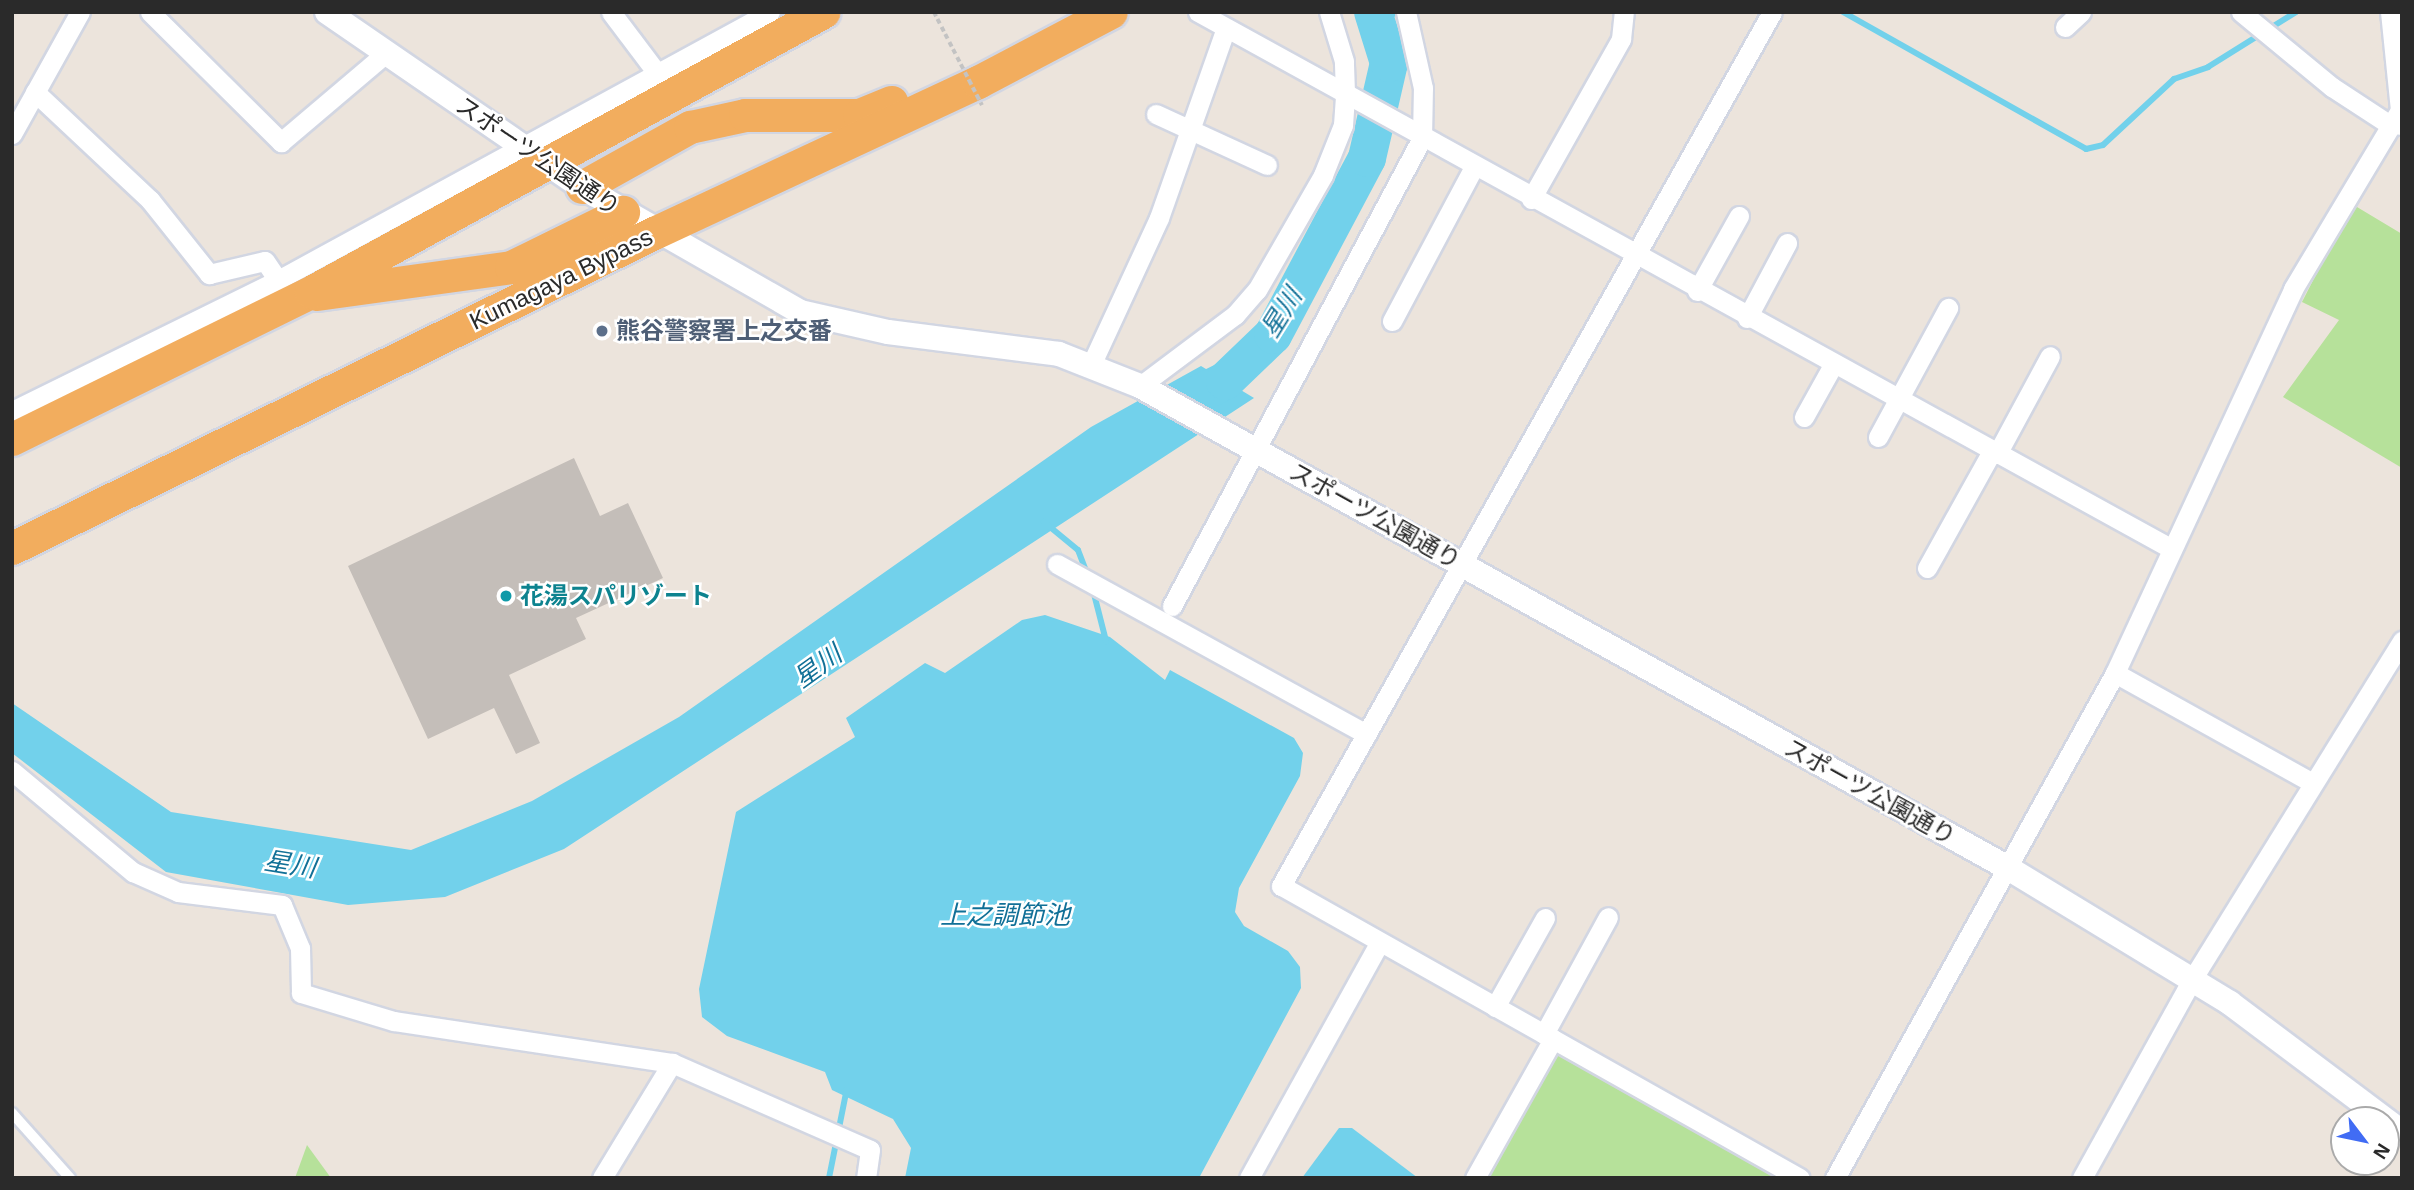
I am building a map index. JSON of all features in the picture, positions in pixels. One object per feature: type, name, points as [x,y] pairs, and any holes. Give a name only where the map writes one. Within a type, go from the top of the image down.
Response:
[{"type":"highway","points":[[12,439],[311,292],[534,155],[823,12]]},
{"type":"highway","name":"Kumagaya Bypass","points":[[12,548],[656,232],[999,71],[1111,12]]},
{"type":"highway","points":[[582,187],[690,127],[746,115],[859,115],[973,67],[999,71]]},
{"type":"highway","points":[[311,292],[330,297],[511,267],[623,212]]},
{"type":"street","points":[[12,134],[80,12]]},
{"type":"street","points":[[150,12],[281,142],[386,52]]},
{"type":"street","name":"スポーツ公園通り","points":[[327,12],[582,187],[656,232],[800,312],[848,326],[1092,363],[1140,386],[2008,868],[2193,978],[2402,1132]]},
{"type":"street","points":[[611,12],[657,73]]},
{"type":"street","points":[[12,411],[534,155],[657,73],[770,12]]},
{"type":"street","points":[[1198,12],[1531,199],[2170,548]]},
{"type":"street","points":[[1140,386],[1235,315],[1257,290],[1323,175],[1343,125],[1345,93],[1344,61],[1329,12]]},
{"type":"street","points":[[1531,199],[1621,39],[1624,12]]},
{"type":"street","points":[[1772,12],[1281,886],[1800,1178]]},
{"type":"street","points":[[2065,27],[2081,12]]},
{"type":"street","points":[[1835,1178],[2115,673],[2170,548],[2293,289],[2395,124],[2400,110],[2390,12]]},
{"type":"street","points":[[1172,606],[1247,470],[1245,445],[1422,138],[1423,88],[1407,15]]},
{"type":"street","points":[[2247,17],[2272,40],[2395,124]]},
{"type":"street","points":[[1092,363],[1159,218],[1226,28]]},
{"type":"street","points":[[35,92],[150,200],[209,274],[265,261],[278,280]]},
{"type":"street","points":[[1156,114],[1267,165]]},
{"type":"street","points":[[1392,321],[1474,167]]},
{"type":"street","points":[[1698,291],[1739,216]]},
{"type":"street","points":[[1747,318],[1787,243]]},
{"type":"street","points":[[1878,437],[1948,308]]},
{"type":"street","points":[[1927,568],[2050,356]]},
{"type":"street","points":[[1804,417],[1833,365]]},
{"type":"street","points":[[1057,564],[1366,734]]},
{"type":"street","points":[[2082,1178],[2193,978],[2311,782],[2402,641]]},
{"type":"street","points":[[2115,673],[2311,782]]},
{"type":"street","points":[[12,771],[133,872],[178,892],[282,905],[300,948],[301,993],[394,1021],[672,1063],[870,1150],[866,1178]]},
{"type":"street","points":[[1475,1178],[1608,917]]},
{"type":"street","points":[[1495,1007],[1545,918]]},
{"type":"street","points":[[1249,1178],[1379,943]]},
{"type":"street","points":[[602,1178],[672,1063]]},
{"type":"lane","points":[[12,1113],[70,1178]]},
{"type":"path","points":[[934,12],[982,105]]},
{"type":"green space","points":[[2352,204],[2402,234],[2402,468],[2283,397],[2339,320],[2302,302]]},
{"type":"green space","points":[[1558,1049],[1785,1178],[1486,1178]]},
{"type":"green space","points":[[307,1145],[331,1178],[295,1178]]},
{"type":"water","points":[[1201,366],[1254,398],[564,849],[445,897],[348,905],[166,872],[12,753],[12,703],[171,812],[411,850],[532,801],[679,717],[1091,427]]},
{"type":"water","name":"上之調節池","points":[[1045,615],[1110,637],[1165,680],[1170,670],[1294,738],[1303,753],[1300,776],[1239,888],[1235,912],[1244,926],[1288,951],[1300,967],[1301,988],[1199,1178],[905,1178],[911,1148],[893,1119],[832,1090],[825,1072],[727,1036],[702,1017],[699,989],[736,812],[855,737],[846,718],[925,663],[945,673],[1022,620]]},
{"type":"water","points":[[1339,1128],[1352,1128],[1418,1178],[1302,1178]]},
{"type":"building","name":"花湯スパリゾート","points":[[574,458],[600,516],[628,503],[663,578],[576,618],[586,639],[509,675],[540,743],[516,754],[494,708],[428,739],[348,566]]},
{"type":"waterway","name":"星川","points":[[1178,404],[1225,381],[1273,335],[1367,158],[1389,63],[1373,12]]},
{"type":"waterway","points":[[1381,26],[1395,12]]},
{"type":"waterway","points":[[1843,12],[2086,149],[2103,145],[2174,79],[2208,67],[2296,12]]},
{"type":"waterway","points":[[1044,522],[1078,550],[1087,573]]},
{"type":"waterway","points":[[1093,590],[1106,641]]},
{"type":"waterway","points":[[829,1178],[847,1088]]},
{"type":"place","name":"熊谷警察署上之交番","points":[[602,331]]},
{"type":"place","name":"花湯スパリゾート","points":[[506,596]]}]
